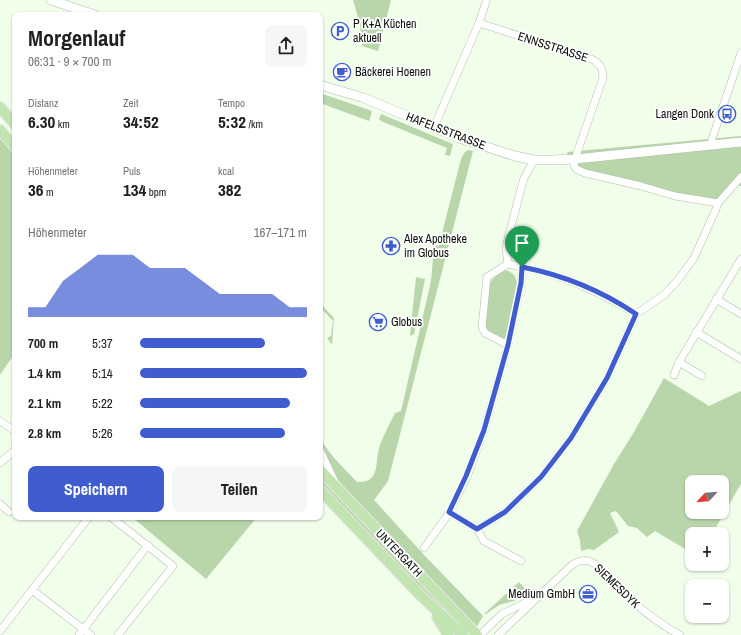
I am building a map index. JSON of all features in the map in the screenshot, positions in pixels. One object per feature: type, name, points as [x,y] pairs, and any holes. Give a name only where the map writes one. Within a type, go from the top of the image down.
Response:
[{"type":"main road","points":[[51,0],[86,12]]},
{"type":"main road","name":"HAFELSSTRASSE","points":[[323,86],[364,98],[463,139],[515,156],[534,160],[575,159],[741,142]]},
{"type":"main road","points":[[0,107],[12,121]]},
{"type":"main road","points":[[0,130],[12,144]]},
{"type":"main road","name":"UNTERGATH","points":[[323,473],[478,635]]},
{"type":"main road","name":"UNTERGATH","points":[[323,493],[420,595],[463,635]]},
{"type":"main road","name":"UNTERGATH","points":[[420,595],[443,625],[448,635]]},
{"type":"street","points":[[434,127],[479,23],[486,0]]},
{"type":"street","name":"ENNSSTRASSE","points":[[479,23],[592,59],[596,61],[603,70],[603,78],[575,159]]},
{"type":"street","points":[[712,145],[712,140],[741,53]]},
{"type":"street","points":[[575,159],[574,164],[576,170],[585,173],[675,196],[718,203]]},
{"type":"street","points":[[508,264],[506,248],[509,234],[524,178],[534,160]]},
{"type":"street","points":[[477,529],[505,512],[541,477],[571,438],[607,378],[636,314],[664,295],[682,274],[694,258],[718,203],[741,176]]},
{"type":"street","points":[[674,375],[679,362],[696,332],[741,259]]},
{"type":"street","points":[[508,345],[485,333],[482,328],[487,277],[508,264],[559,276],[595,291],[636,314]]},
{"type":"street","points":[[424,548],[449,512],[466,476],[484,430],[508,345],[521,283],[522,267]]},
{"type":"street","points":[[716,299],[741,314]]},
{"type":"street","points":[[696,332],[741,359]]},
{"type":"street","points":[[679,362],[702,376]]},
{"type":"street","points":[[0,421],[12,428]]},
{"type":"street","points":[[0,463],[12,453]]},
{"type":"street","points":[[323,456],[339,491]]},
{"type":"street","points":[[0,504],[9,512]]},
{"type":"street","points":[[449,512],[477,529],[484,541],[521,561]]},
{"type":"street","points":[[0,631],[88,520]]},
{"type":"street","points":[[115,520],[173,566],[118,635]]},
{"type":"street","points":[[82,632],[148,545]]},
{"type":"street","name":"SIEMESDYK","points":[[498,635],[572,564],[582,560],[588,560],[595,564],[624,594],[651,618],[680,635]]},
{"type":"street","points":[[32,590],[82,632],[91,635]]},
{"type":"street","name":"SIEMESDYK","points":[[478,635],[502,614],[537,597]]},
{"type":"green space","points":[[353,0],[391,0],[378,51],[362,46],[360,24]]},
{"type":"green space","points":[[323,94],[372,111],[369,121],[323,104]]},
{"type":"green space","points":[[381,114],[453,144],[450,156],[445,155],[447,148],[381,121],[379,119]]},
{"type":"green space","points":[[0,135],[12,149],[12,357],[0,375]]},
{"type":"green space","points":[[741,136],[741,186],[736,186],[720,206],[623,186],[574,171],[567,152]]},
{"type":"green space","points":[[468,150],[473,151],[388,481],[374,500],[483,616],[472,635],[453,635],[323,501],[323,443],[334,458],[357,482],[370,479],[374,475],[378,451],[383,437],[395,413],[401,411],[431,281],[434,246],[439,245],[461,159],[464,153]]},
{"type":"green space","points":[[504,270],[514,275],[517,283],[517,290],[508,335],[506,338],[502,339],[486,330],[485,312],[490,284],[493,279]]},
{"type":"green space","points":[[416,277],[425,279],[414,334],[410,336]]},
{"type":"green space","points":[[323,306],[334,318],[332,345],[327,338],[331,336],[333,321],[323,310]]},
{"type":"green space","points":[[664,378],[709,406],[741,391],[741,484],[729,505],[729,475],[685,475],[685,519],[721,519],[716,527],[685,527],[685,549],[655,531],[647,537],[637,528],[628,526],[616,511],[610,513],[619,532],[594,550],[588,549],[581,551],[577,531],[614,464],[634,432]]},
{"type":"green space","points":[[136,520],[255,520],[206,579]]},
{"type":"green space","points":[[519,582],[529,593],[514,601],[499,605],[484,614]]},
{"type":"place","name":"P K+A Küchen aktuell","points":[[340,31]]},
{"type":"place","name":"Bäckerei Hoenen","points":[[342,72]]},
{"type":"place","name":"Langen Donk","points":[[727,114]]},
{"type":"place","name":"Alex Apotheke im Globus","points":[[391,246]]},
{"type":"place","name":"Globus","points":[[378,322]]},
{"type":"place","name":"Medium GmbH","points":[[588,594]]},
{"type":"route","points":[[522,267],[559,276],[595,291],[636,314],[607,378],[571,438],[541,477],[505,512],[477,529],[449,512],[466,476],[484,430],[508,345],[521,283],[522,267]]}]
